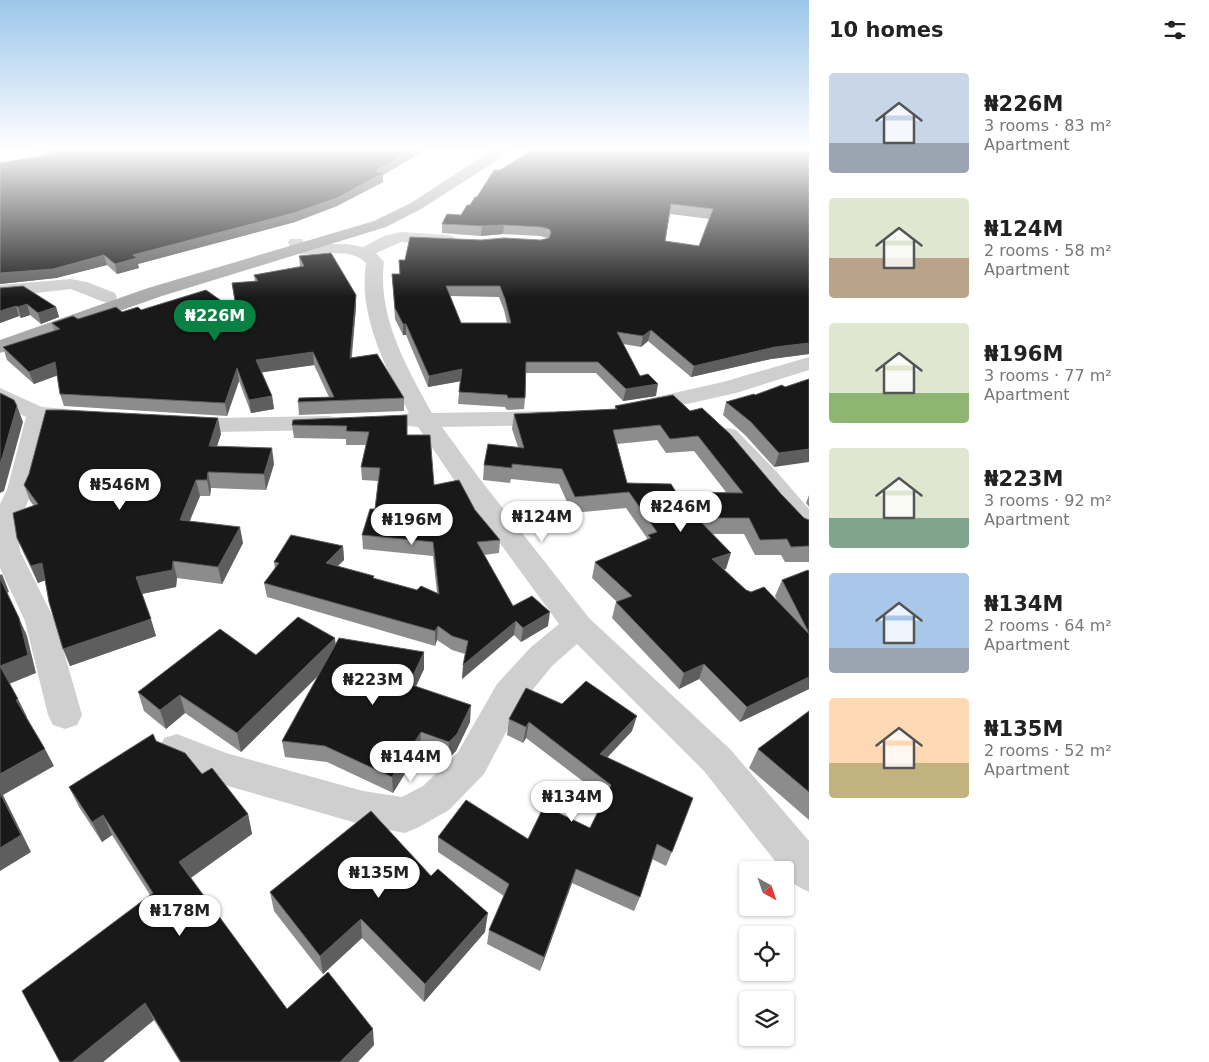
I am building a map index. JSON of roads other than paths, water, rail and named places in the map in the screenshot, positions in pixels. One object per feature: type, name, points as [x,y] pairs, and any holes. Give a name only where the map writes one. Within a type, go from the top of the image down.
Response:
[{"type":"main road","points":[[0,347],[156,292],[297,246],[346,226],[402,200]]},
{"type":"main road","points":[[0,336],[145,285],[297,246],[394,218],[426,200]]},
{"type":"street","points":[[365,252],[390,239],[401,237],[461,241]]},
{"type":"street","points":[[297,246],[365,252],[375,262],[373,276],[377,309],[393,361],[424,419],[470,484],[578,626],[717,760],[809,872]]},
{"type":"street","points":[[0,291],[71,284],[81,286],[108,298]]},
{"type":"street","points":[[619,411],[803,370]]},
{"type":"street","points":[[0,396],[38,414],[102,417]]},
{"type":"street","points":[[686,397],[736,442],[809,526]]},
{"type":"street","points":[[38,414],[20,490],[3,526],[6,550],[40,621],[65,715]]},
{"type":"street","points":[[385,421],[424,419],[509,420],[572,417]]},
{"type":"street","points":[[158,421],[216,425],[346,422]]},
{"type":"street","points":[[177,749],[230,770],[363,808],[405,815],[436,798],[471,763],[509,694],[541,657],[578,626]]}]
